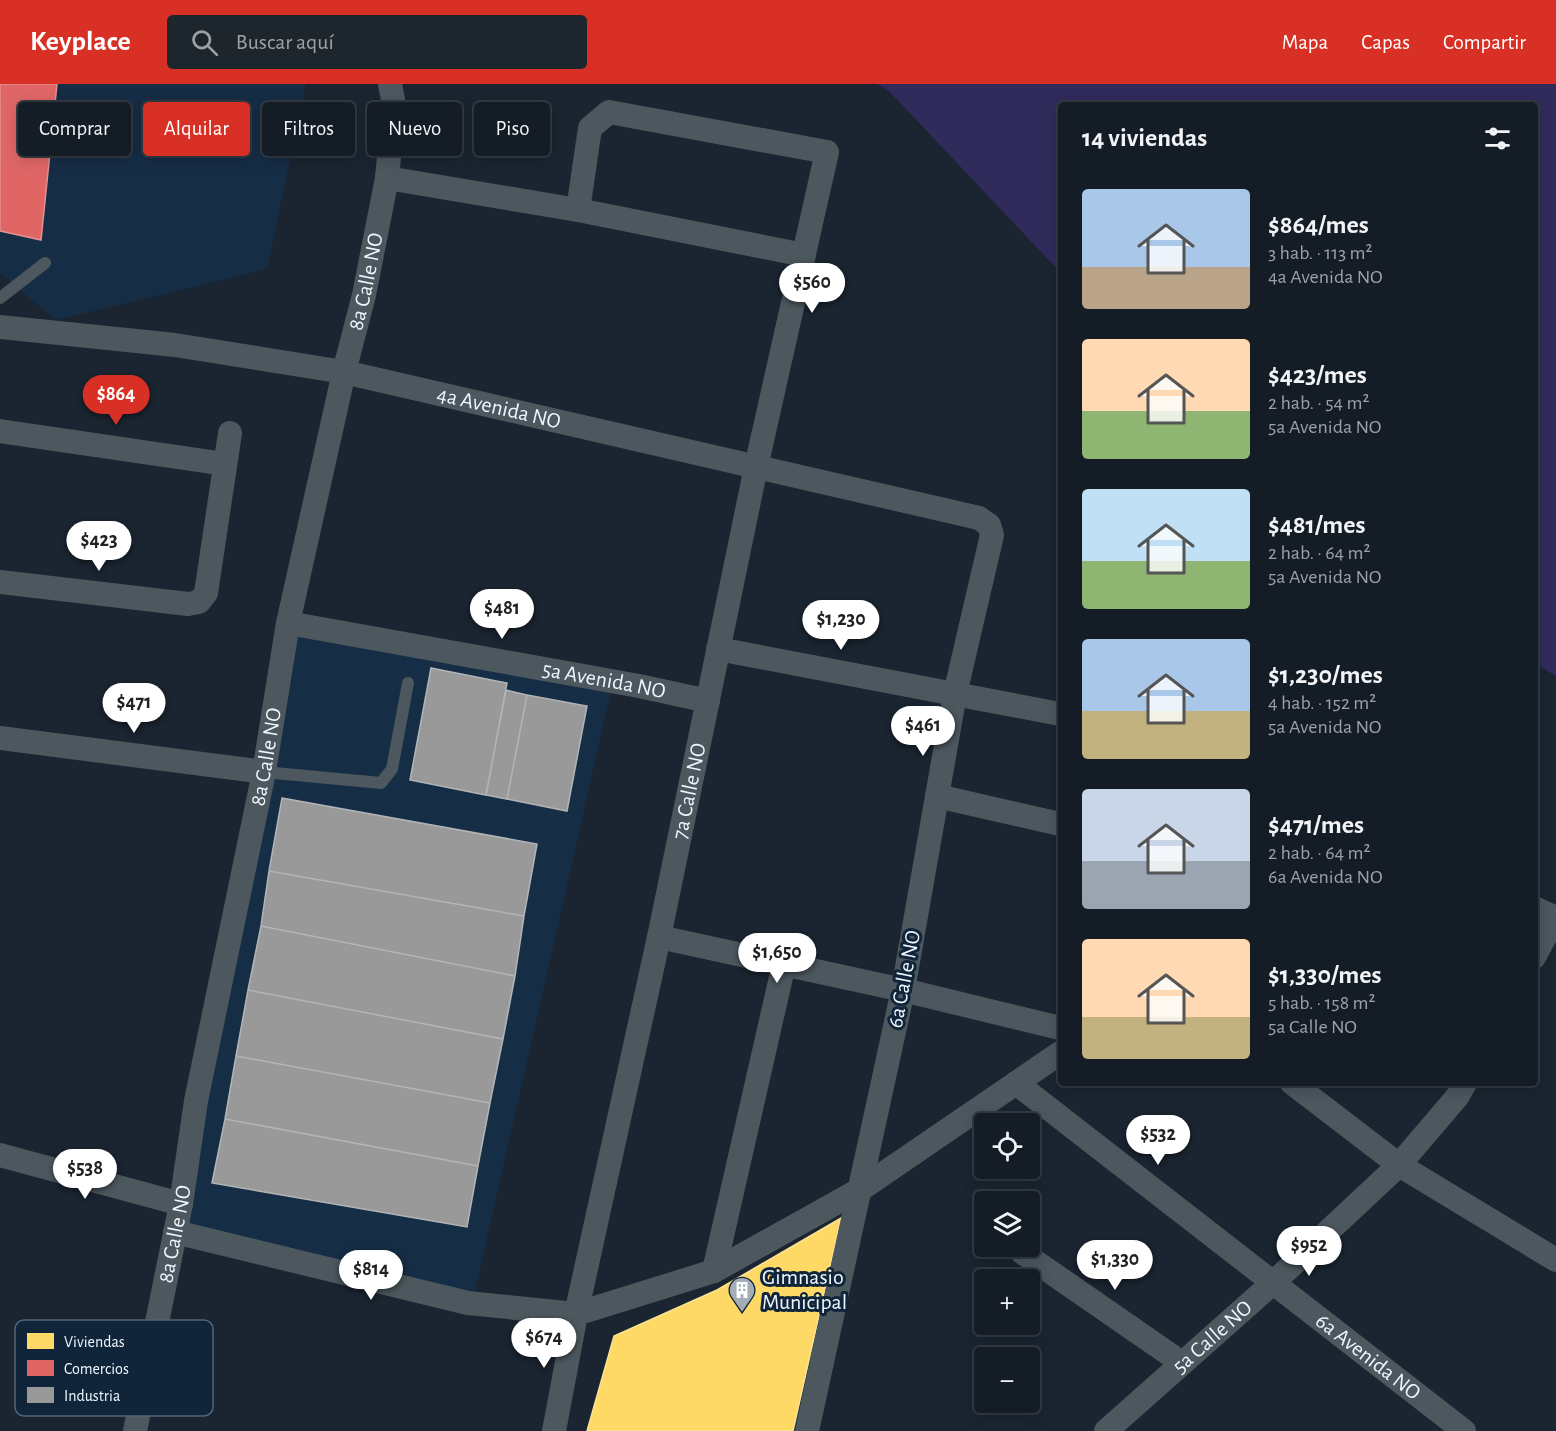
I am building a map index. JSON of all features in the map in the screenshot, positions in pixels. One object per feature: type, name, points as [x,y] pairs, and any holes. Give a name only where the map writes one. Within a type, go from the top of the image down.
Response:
[{"type":"street","name":"8a Calle NO","points":[[158,1320],[181,1204],[196,1101],[264,772],[288,623],[344,372],[364,295],[387,178],[394,105],[390,84]]},
{"type":"street","name":"7a Calle NO","points":[[554,1431],[576,1314],[659,937],[756,467],[827,152],[609,112],[590,128],[578,210]]},
{"type":"street","points":[[387,178],[578,210],[804,255]]},
{"type":"street","name":"4a Avenida NO","points":[[0,327],[175,345],[344,372],[979,518],[989,525]]},
{"type":"street","points":[[0,430],[225,464]]},
{"type":"street","points":[[0,582],[188,604],[199,602],[206,593],[230,433]]},
{"type":"street","name":"6a Calle NO","points":[[807,1431],[903,990],[955,694],[992,535],[989,525]]},
{"type":"street","name":"5a Avenida NO","points":[[288,623],[639,686],[708,701]]},
{"type":"street","points":[[718,649],[1058,714]]},
{"type":"street","points":[[0,738],[264,772]]},
{"type":"street","points":[[937,796],[1058,824]]},
{"type":"street","points":[[1538,910],[1556,918],[1538,950]]},
{"type":"street","points":[[659,937],[903,990],[1058,1028]]},
{"type":"street","points":[[714,1271],[784,964]]},
{"type":"street","points":[[176,1232],[468,1303],[576,1314],[714,1271],[861,1189],[1058,1054]]},
{"type":"street","name":"6a Avenida NO","points":[[1016,1083],[1464,1431]]},
{"type":"street","points":[[1296,1086],[1399,1165],[1556,1260]]},
{"type":"street","name":"5a Calle NO","points":[[1106,1431],[1274,1282],[1399,1165],[1457,1097],[1463,1086]]},
{"type":"street","points":[[0,1155],[181,1204]]},
{"type":"street","points":[[1029,1257],[1182,1363]]},
{"type":"street","name":"8a Calle NO","points":[[135,1431],[138,1416]]},
{"type":"lane","points":[[0,298],[45,263]]},
{"type":"lane","points":[[264,772],[381,783],[392,769],[408,683]]},
{"type":"shaded area","points":[[0,84],[306,84],[302,102],[262,102],[262,156],[291,156],[267,269],[56,320],[0,273]]},
{"type":"shaded area","points":[[877,84],[1556,84],[1556,676],[1538,665],[1538,102],[1058,102],[1058,270],[889,91]]},
{"type":"shaded area","points":[[293,620],[614,678],[473,1300],[181,1230]]},
{"type":"building: Viviendas","name":"Gimnasio Municipal","points":[[841,1218],[793,1431],[587,1431],[614,1336],[717,1290]]},
{"type":"building: Comercios","points":[[0,84],[57,84],[55,102],[18,102],[18,156],[50,156],[41,240],[0,231]]},
{"type":"building: Industria","points":[[431,668],[507,683],[486,795],[410,780]]},
{"type":"building: Industria","points":[[506,690],[527,695],[507,799],[486,795]]},
{"type":"building: Industria","points":[[527,695],[587,706],[567,811],[507,799]]},
{"type":"building: Industria","points":[[282,798],[537,844],[524,916],[269,871]]},
{"type":"building: Industria","points":[[269,871],[524,916],[515,976],[261,926]]},
{"type":"building: Industria","points":[[261,926],[515,976],[503,1039],[248,990]]},
{"type":"building: Industria","points":[[248,990],[503,1039],[490,1103],[236,1056]]},
{"type":"building: Industria","points":[[236,1056],[490,1103],[478,1166],[225,1119]]},
{"type":"building: Industria","points":[[225,1119],[478,1166],[467,1227],[212,1183]]},
{"type":"place","name":"Gimnasio Municipal","points":[[742,1313]]}]
